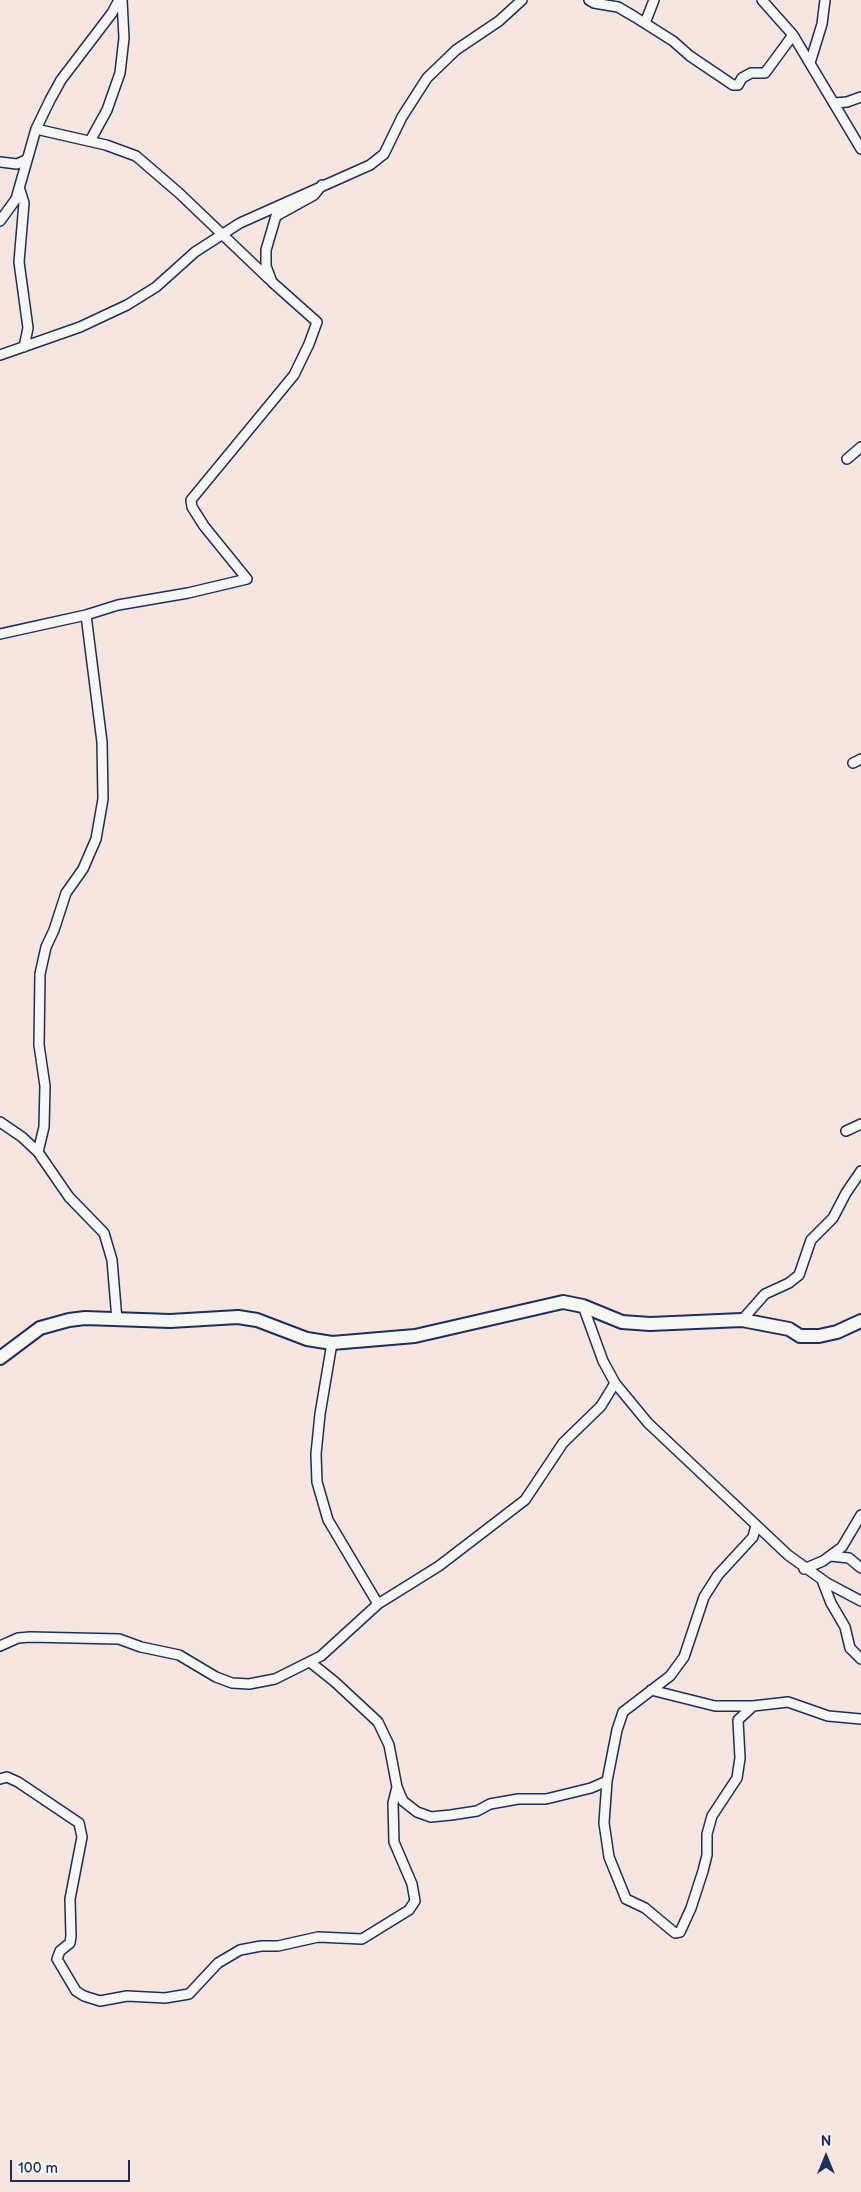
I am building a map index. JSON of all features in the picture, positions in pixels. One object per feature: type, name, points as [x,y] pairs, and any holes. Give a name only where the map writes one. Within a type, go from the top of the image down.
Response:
[{"type":"street","points":[[0,221],[14,205],[20,190],[36,129],[61,80],[120,0]]},
{"type":"street","points":[[90,141],[107,110],[120,73],[124,38],[120,0]]},
{"type":"street","points":[[0,355],[80,327],[127,305],[156,286],[195,252],[251,216],[370,165],[384,155],[402,117],[427,78],[456,50],[499,21],[522,0]]},
{"type":"street","points":[[589,0],[594,3],[618,7],[645,22],[733,85],[738,85],[742,78],[751,73],[765,73],[793,35]]},
{"type":"street","points":[[645,22],[654,0]]},
{"type":"street","points":[[762,0],[793,35],[861,149]]},
{"type":"street","points":[[810,64],[822,24],[825,0]]},
{"type":"street","points":[[834,102],[847,102],[861,97]]},
{"type":"street","points":[[0,634],[86,615],[118,604],[188,593],[247,579],[204,526],[192,507],[191,500],[294,375],[317,322],[222,236],[179,193],[136,156],[119,148],[36,129]]},
{"type":"street","points":[[0,162],[16,164],[26,160],[28,157]]},
{"type":"street","points":[[272,282],[266,259],[275,219],[283,211],[314,195],[322,185]]},
{"type":"street","points":[[20,190],[24,203],[19,248],[20,268],[28,328],[24,347]]},
{"type":"street","points":[[28,328],[38,342]]},
{"type":"street","points":[[846,459],[861,446]]},
{"type":"street","points":[[38,1152],[44,1119],[45,1086],[39,1044],[40,974],[46,947],[54,930],[66,893],[83,869],[94,845],[103,799],[102,742],[86,615]]},
{"type":"street","points":[[0,1122],[22,1137],[38,1152],[69,1197],[104,1233],[112,1260],[117,1320]]},
{"type":"street","points":[[846,1131],[861,1124]]},
{"type":"street","points":[[742,1320],[765,1294],[789,1283],[799,1275],[810,1240],[833,1218],[846,1192],[861,1171]]},
{"type":"street","points":[[0,1358],[40,1328],[54,1323],[85,1318],[170,1321],[238,1317],[257,1320],[307,1339],[332,1343],[415,1336],[563,1302],[583,1306],[622,1322],[636,1324],[742,1320],[789,1329],[800,1336],[837,1332],[861,1322]]},
{"type":"street","points":[[583,1306],[603,1361],[615,1383],[648,1423],[804,1569],[861,1601]]},
{"type":"street","points":[[332,1343],[320,1414],[316,1454],[318,1482],[328,1520],[378,1604]]},
{"type":"street","points":[[0,1646],[18,1638],[30,1637],[119,1639],[141,1647],[179,1655],[216,1677],[232,1683],[249,1684],[275,1679],[321,1656],[378,1604],[439,1566],[525,1500],[564,1443],[600,1406],[615,1383]]},
{"type":"street","points":[[804,1569],[831,1556],[848,1539],[861,1515]]},
{"type":"street","points":[[752,1706],[738,1720],[740,1758],[737,1778],[712,1816],[707,1834],[707,1855],[691,1908],[680,1932],[675,1933],[645,1908],[626,1899],[622,1894],[605,1839],[607,1781],[617,1730],[623,1712],[670,1676],[684,1657],[704,1597],[718,1575],[752,1537],[756,1525]]},
{"type":"street","points":[[831,1556],[849,1558],[861,1568]]},
{"type":"street","points":[[822,1580],[831,1603],[845,1627],[850,1648],[861,1659]]},
{"type":"street","points":[[310,1662],[335,1682],[378,1722],[389,1744],[397,1787],[403,1801],[418,1812],[431,1817],[477,1811],[490,1804],[518,1799],[546,1799],[591,1788],[607,1781]]},
{"type":"street","points":[[651,1690],[704,1704],[752,1706],[788,1702],[828,1716],[861,1719]]},
{"type":"street","points":[[0,1779],[6,1777],[18,1782],[80,1823],[82,1837],[70,1899],[70,1942],[60,1951],[57,1959],[76,1991],[84,1996],[100,2001],[127,1996],[165,1998],[189,1994],[218,1963],[240,1950],[261,1946],[278,1946],[318,1937],[362,1939],[409,1910],[415,1901],[412,1884],[394,1842],[393,1803],[397,1787]]}]
